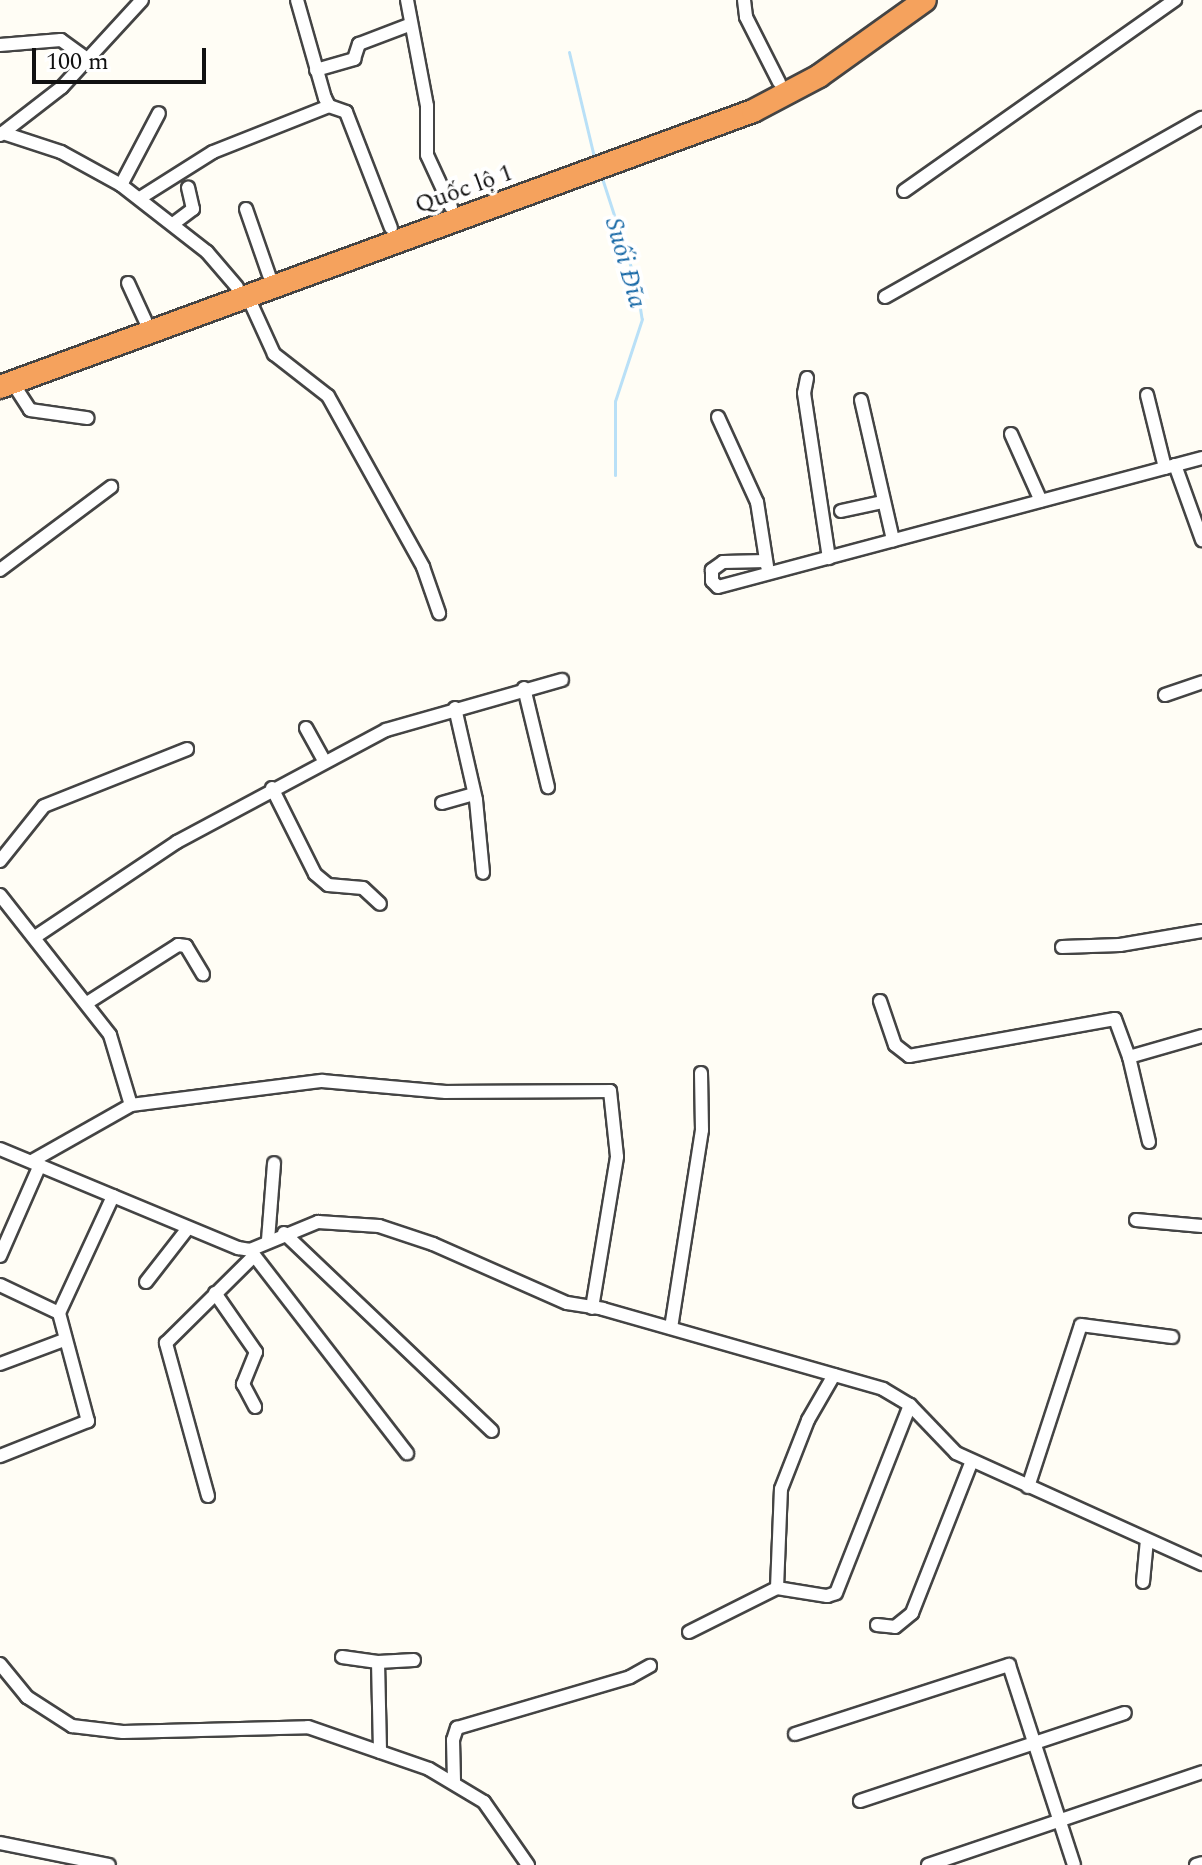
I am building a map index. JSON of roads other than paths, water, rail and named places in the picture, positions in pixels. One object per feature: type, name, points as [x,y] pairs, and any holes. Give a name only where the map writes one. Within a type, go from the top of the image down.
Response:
[{"type":"highway","name":"Quốc lộ 1","points":[[607,157],[779,82],[903,0]]},
{"type":"highway","name":"Quốc lộ 1","points":[[4,380],[783,95],[819,76],[925,0]]},
{"type":"highway","name":"Quốc lộ 1","points":[[4,380],[145,320],[242,292],[269,275],[391,228],[582,166]]},
{"type":"street","points":[[1,134],[37,110],[142,0]]},
{"type":"street","points":[[311,0],[299,5],[329,106]]},
{"type":"street","points":[[407,0],[409,25],[427,106],[427,155],[451,207]]},
{"type":"street","points":[[744,0],[746,17],[779,82]]},
{"type":"street","points":[[904,191],[1175,0]]},
{"type":"street","points":[[316,70],[354,59],[359,44],[409,25]]},
{"type":"street","points":[[0,45],[61,40],[87,59]]},
{"type":"street","points":[[140,198],[213,152],[329,106],[346,112],[391,228]]},
{"type":"street","points":[[121,185],[159,113]]},
{"type":"street","points":[[885,297],[1202,118]]},
{"type":"street","points":[[1,134],[61,152],[121,185],[173,224],[242,292],[274,354],[328,396],[423,567],[439,613]]},
{"type":"street","points":[[173,224],[192,212],[188,188]]},
{"type":"street","points":[[246,209],[269,275]]},
{"type":"street","points":[[128,283],[145,320]]},
{"type":"street","points":[[807,378],[804,393],[829,558]]},
{"type":"street","points":[[4,380],[30,410],[87,418]]},
{"type":"street","points":[[1147,395],[1170,466],[1202,540]]},
{"type":"street","points":[[861,400],[893,540]]},
{"type":"street","points":[[718,417],[757,502],[768,567],[829,558],[1202,458]]},
{"type":"street","points":[[1011,434],[1041,501]]},
{"type":"street","points":[[0,570],[111,487]]},
{"type":"street","points":[[841,511],[883,502]]},
{"type":"street","points":[[35,937],[125,873],[272,788],[386,730],[524,688],[562,680]]},
{"type":"street","points":[[1165,695],[1202,682]]},
{"type":"street","points":[[524,688],[548,787]]},
{"type":"street","points":[[455,708],[474,794],[483,873]]},
{"type":"street","points":[[306,728],[324,761]]},
{"type":"street","points":[[0,861],[44,806],[187,749]]},
{"type":"street","points":[[272,788],[315,874],[328,885],[363,888],[380,904]]},
{"type":"street","points":[[442,803],[474,794]]},
{"type":"street","points":[[0,895],[87,1003],[116,1048],[131,1105]]},
{"type":"street","points":[[1062,947],[1120,945],[1202,931]]},
{"type":"street","points":[[87,1003],[178,945],[186,946],[203,974]]},
{"type":"street","points":[[880,1001],[895,1045],[909,1056],[1115,1019],[1129,1057],[1149,1142]]},
{"type":"street","points":[[1129,1057],[1202,1036]]},
{"type":"street","points":[[671,1328],[702,1130],[701,1073]]},
{"type":"street","points":[[0,1256],[36,1163],[131,1105],[322,1081],[475,1093],[610,1091],[617,1157],[592,1308]]},
{"type":"street","points":[[1,1148],[252,1253],[407,1453]]},
{"type":"street","points":[[268,1240],[274,1163]]},
{"type":"street","points":[[0,1456],[88,1421],[59,1313],[113,1196]]},
{"type":"street","points":[[1136,1220],[1202,1226]]},
{"type":"street","points":[[208,1496],[166,1343],[268,1240],[329,1221],[379,1226],[433,1244],[551,1298],[671,1328],[883,1389],[910,1405],[945,1445],[972,1461],[1202,1564]]},
{"type":"street","points":[[146,1282],[188,1228]]},
{"type":"street","points":[[284,1233],[492,1431]]},
{"type":"street","points":[[0,1285],[59,1313]]},
{"type":"street","points":[[215,1293],[256,1352],[243,1384],[255,1407]]},
{"type":"street","points":[[1028,1487],[1081,1325],[1172,1337]]},
{"type":"street","points":[[0,1364],[64,1340]]},
{"type":"street","points":[[777,1588],[781,1489],[808,1420],[834,1375]]},
{"type":"street","points":[[689,1632],[777,1588],[827,1596],[836,1593],[910,1405]]},
{"type":"street","points":[[877,1625],[895,1627],[912,1613],[972,1461]]},
{"type":"street","points":[[1143,1582],[1147,1540]]},
{"type":"street","points":[[342,1657],[378,1662],[414,1660]]},
{"type":"street","points":[[378,1662],[380,1752]]},
{"type":"street","points":[[0,1664],[27,1697],[72,1726],[123,1732],[308,1727],[380,1752],[454,1781],[490,1808],[528,1865]]},
{"type":"street","points":[[795,1734],[1009,1665],[1074,1865]]},
{"type":"street","points":[[454,1781],[453,1734],[457,1728],[616,1682],[650,1666]]},
{"type":"street","points":[[860,1801],[1125,1713]]},
{"type":"street","points":[[928,1865],[1202,1772]]},
{"type":"street","points":[[0,1843],[109,1865]]},
{"type":"street","points":[[1196,1865],[1202,1863]]},
{"type":"waterway","name":"Suối Đĩa","points":[[569,52],[595,161]]},
{"type":"waterway","name":"Suối Đĩa","points":[[601,175],[636,283],[642,319],[615,401],[615,475]]}]
